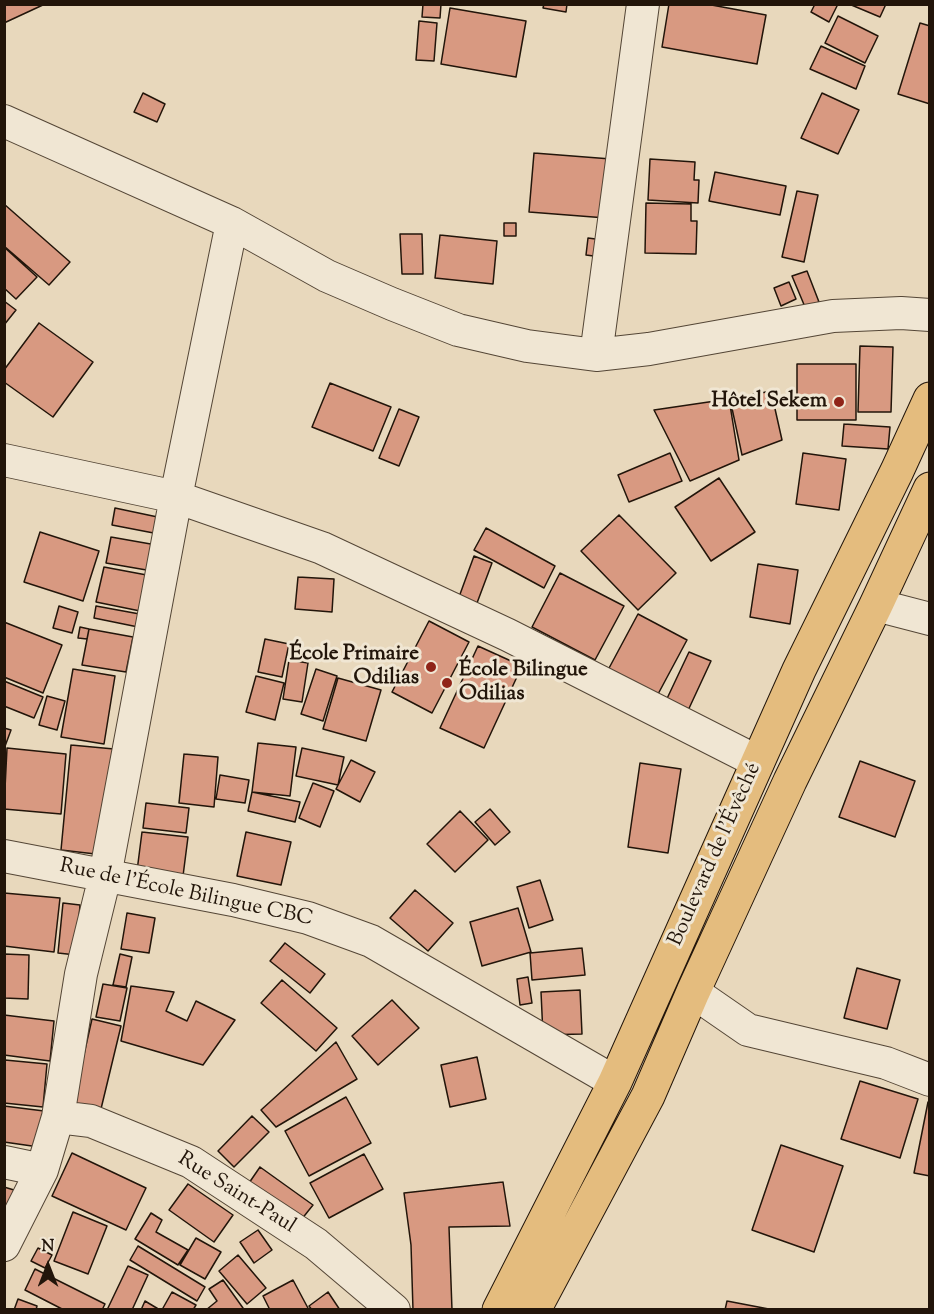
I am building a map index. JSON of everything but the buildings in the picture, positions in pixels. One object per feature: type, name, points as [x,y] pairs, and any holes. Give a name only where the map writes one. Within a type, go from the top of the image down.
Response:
[{"type":"main road","name":"Boulevard de l'Évêché","points":[[499,1310],[615,1082],[799,670],[930,399]]},
{"type":"main road","name":"Boulevard de l'Évêché","points":[[534,1310],[648,1096],[693,992],[795,771],[930,489]]},
{"type":"street","points":[[596,355],[643,4]]},
{"type":"street","points":[[4,121],[232,223],[327,276],[392,304],[458,330],[527,346],[596,355],[649,349],[833,316],[901,313],[930,315]]},
{"type":"street","points":[[4,1245],[42,1170],[58,1117],[81,974],[105,876],[176,497],[232,223]]},
{"type":"street","points":[[4,460],[176,497],[322,548],[508,635],[758,762]]},
{"type":"street","points":[[876,605],[930,619]]},
{"type":"street","name":"Rue de l'École Bilingue CBC","points":[[4,856],[233,900],[308,918],[370,941],[615,1082]]},
{"type":"street","points":[[693,992],[748,1030],[886,1063],[930,1080]]},
{"type":"street","name":"Rue Saint-Paul","points":[[58,1117],[91,1121],[191,1162],[316,1244],[394,1310]]},
{"type":"street","points":[[4,1162],[42,1170]]},
{"type":"place","name":"Hôtel Sekem","points":[[839,402]]},
{"type":"place","name":"École Primaire Odilias","points":[[431,667]]},
{"type":"place","name":"École Bilingue Odilias","points":[[447,683]]}]
